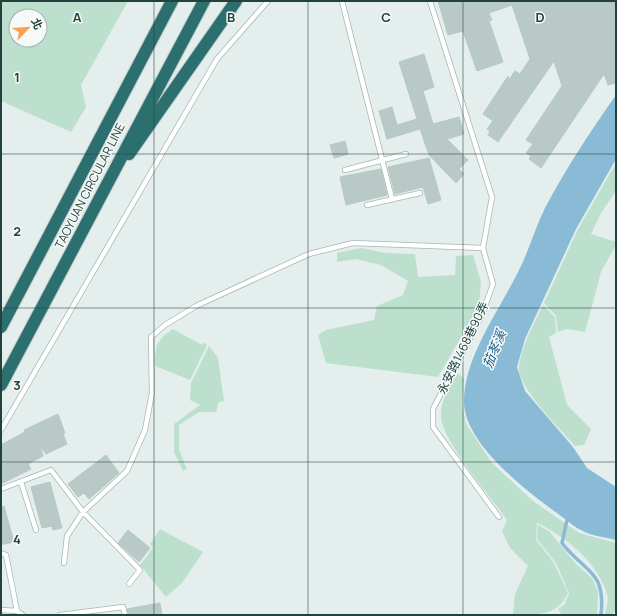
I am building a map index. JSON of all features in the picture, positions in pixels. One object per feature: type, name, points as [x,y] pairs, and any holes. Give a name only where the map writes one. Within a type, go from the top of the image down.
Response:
[{"type":"highway","name":"TAOYUAN CIRCULAR LINE","points":[[1,327],[172,1]]},
{"type":"highway","name":"TAOYUAN CIRCULAR LINE","points":[[1,385],[102,193],[137,135],[204,1]]},
{"type":"highway","points":[[137,135],[236,1]]},
{"type":"lane","points":[[1,430],[217,59],[268,1]]},
{"type":"lane","points":[[342,1],[392,199]]},
{"type":"lane","name":"永安路1468巷90弄","points":[[430,1],[492,197],[483,248],[493,284],[481,317],[433,409],[433,427],[499,517]]},
{"type":"lane","points":[[345,170],[382,159],[406,154]]},
{"type":"lane","points":[[367,205],[420,193]]},
{"type":"lane","points":[[64,563],[67,536],[83,512],[127,472],[145,430],[152,393],[151,337],[164,325],[196,306],[309,254],[353,243],[483,248]]},
{"type":"lane","points":[[1,489],[51,470],[83,512],[140,570],[129,584]]},
{"type":"lane","points":[[21,482],[36,530]]},
{"type":"lane","points":[[1,553],[6,555],[17,611]]},
{"type":"lane","points":[[60,615],[123,607],[125,615]]},
{"type":"lane","points":[[1,610],[17,611],[23,615]]},
{"type":"green space","points":[[1,1],[128,1],[81,85],[86,107],[71,132],[1,101]]},
{"type":"green space","points":[[616,163],[616,191],[601,213],[591,234],[616,242],[616,245],[601,272],[585,332],[567,329],[558,332],[556,316],[544,303],[577,231]]},
{"type":"green space","points":[[361,248],[386,253],[415,254],[418,277],[455,275],[456,256],[473,255],[481,282],[479,306],[438,377],[326,363],[318,335],[326,330],[374,320],[377,306],[403,295],[408,281],[381,265],[356,259],[337,262],[337,253]]},
{"type":"green space","points":[[543,305],[555,317],[556,333],[549,337],[567,405],[591,429],[584,445],[575,446],[560,430],[532,396],[520,375],[519,366],[523,350]]},
{"type":"green space","points":[[173,329],[202,345],[204,342],[207,345],[190,380],[155,366],[155,354],[158,344],[167,333]]},
{"type":"green space","points":[[209,346],[218,358],[224,401],[219,402],[216,412],[199,412],[179,425],[179,450],[187,469],[183,471],[174,452],[174,424],[200,405],[190,400],[191,383]]},
{"type":"green space","points":[[457,373],[464,378],[462,404],[466,424],[492,463],[533,501],[579,533],[616,543],[616,611],[610,615],[605,615],[608,596],[603,583],[588,561],[569,543],[537,523],[536,540],[554,563],[568,593],[564,601],[552,610],[545,613],[513,615],[515,594],[528,566],[510,548],[502,531],[507,520],[468,469],[449,439],[443,426],[441,416],[442,405]]},
{"type":"green space","points":[[538,525],[549,531],[576,564],[592,578],[598,592],[597,615],[562,615],[558,609],[565,604],[569,593],[556,563],[537,539]]},
{"type":"green space","points":[[160,529],[203,552],[182,583],[166,597],[140,565],[153,548],[150,544]]},
{"type":"water","name":"茄苳溪","points":[[616,95],[616,159],[576,229],[525,339],[517,367],[525,391],[573,447],[587,468],[616,487],[616,540],[594,535],[578,529],[548,507],[517,481],[487,451],[475,434],[467,418],[464,402],[470,368],[476,351],[522,264],[545,208],[579,150]]},
{"type":"building","points":[[438,1],[616,1],[616,83],[608,85],[604,74],[541,168],[529,159],[531,156],[526,153],[533,144],[526,140],[562,86],[554,61],[498,142],[488,135],[490,131],[487,129],[493,121],[483,114],[508,76],[509,80],[515,71],[520,74],[530,59],[512,5],[489,13],[492,20],[489,21],[503,62],[477,71],[463,31],[448,35]]},
{"type":"building","points":[[424,54],[434,87],[423,91],[433,124],[459,117],[464,134],[447,139],[468,160],[459,169],[464,174],[456,183],[429,155],[420,129],[387,139],[379,111],[392,107],[397,125],[417,119],[399,62]]},
{"type":"building","points":[[345,141],[348,154],[334,158],[330,145]]},
{"type":"building","points":[[429,158],[441,200],[428,204],[423,187],[395,194],[388,167]]},
{"type":"building","points":[[381,169],[387,195],[346,205],[340,177]]},
{"type":"building","points":[[58,414],[65,433],[63,434],[67,444],[46,454],[40,446],[43,456],[28,464],[31,469],[1,484],[1,445],[25,432],[24,430]]},
{"type":"building","points":[[106,455],[119,473],[89,499],[84,493],[78,497],[68,484]]},
{"type":"building","points":[[50,482],[62,528],[53,530],[52,526],[42,528],[31,487]]},
{"type":"building","points":[[4,506],[14,542],[1,544],[1,507]]},
{"type":"building","points":[[128,530],[150,548],[139,562],[118,543]]},
{"type":"building","points":[[160,603],[162,615],[129,615],[127,609]]},
{"type":"waterway","points":[[567,520],[562,543],[597,580],[602,600],[601,615]]}]
